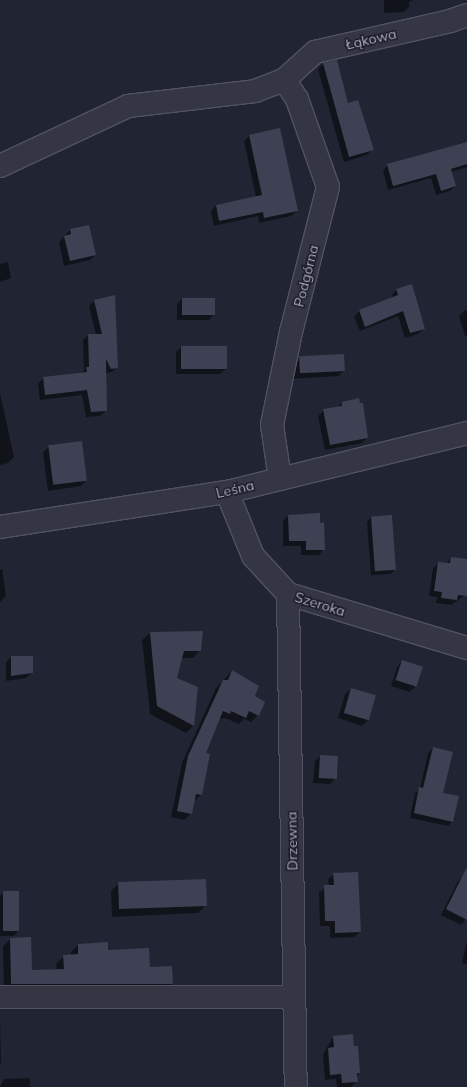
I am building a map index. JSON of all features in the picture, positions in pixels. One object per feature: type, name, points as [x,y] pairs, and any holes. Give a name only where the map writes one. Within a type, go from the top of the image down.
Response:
[{"type":"street","name":"Łąkowa","points":[[284,80],[315,52],[450,21],[467,15]]},
{"type":"street","points":[[0,166],[128,106],[255,91],[284,80]]},
{"type":"street","name":"Podgórna","points":[[280,479],[272,425],[291,332],[328,187],[297,99],[284,80]]},
{"type":"street","name":"Leśna","points":[[0,526],[155,505],[227,492],[467,433]]},
{"type":"street","name":"Szeroka","points":[[227,492],[253,556],[288,594],[467,648]]},
{"type":"street","name":"Drzewna","points":[[288,594],[296,1087]]},
{"type":"street","points":[[0,997],[294,997]]},
{"type":"building","points":[[337,60],[348,103],[358,100],[374,150],[349,157],[323,63]]},
{"type":"building","points":[[280,128],[298,211],[264,218],[263,212],[219,221],[216,205],[262,195],[249,135]]},
{"type":"building","points":[[467,142],[467,164],[451,169],[456,186],[441,191],[436,174],[393,186],[387,164]]},
{"type":"building","points":[[89,225],[96,255],[70,261],[64,236],[71,234],[70,229]]},
{"type":"building","points":[[412,284],[425,329],[410,333],[403,311],[365,327],[359,310],[398,295],[396,289]]},
{"type":"building","points":[[115,295],[118,368],[111,369],[106,359],[107,411],[91,412],[87,390],[45,395],[43,377],[87,372],[86,367],[89,367],[88,334],[102,334],[94,300]]},
{"type":"building","points":[[182,298],[215,298],[215,315],[182,315]]},
{"type":"building","points":[[181,346],[227,346],[227,369],[181,369]]},
{"type":"building","points":[[344,354],[345,371],[300,373],[299,356]]},
{"type":"building","points":[[359,398],[360,403],[363,403],[368,438],[330,445],[323,409],[342,406],[342,402]]},
{"type":"building","points":[[82,441],[87,481],[53,485],[48,445]]},
{"type":"building","points":[[320,513],[320,523],[324,522],[325,550],[306,550],[306,541],[289,541],[288,515]]},
{"type":"building","points":[[392,515],[396,570],[375,571],[371,516]]},
{"type":"building","points":[[451,557],[467,559],[467,596],[458,595],[457,600],[441,598],[442,592],[434,591],[438,562],[450,563]]},
{"type":"building","points":[[203,631],[201,651],[184,651],[177,678],[198,687],[194,726],[157,706],[150,632]]},
{"type":"building","points":[[11,656],[33,656],[33,673],[11,676]]},
{"type":"building","points":[[402,660],[423,667],[416,687],[396,680]]},
{"type":"building","points":[[232,670],[259,686],[255,696],[265,702],[259,716],[249,711],[246,718],[231,711],[230,714],[223,711],[206,753],[210,754],[202,795],[196,794],[192,814],[177,811],[188,756],[223,680],[228,680]]},
{"type":"building","points":[[351,688],[376,695],[369,720],[344,713]]},
{"type":"building","points":[[433,747],[453,752],[443,793],[459,796],[453,822],[414,813],[419,787],[423,788]]},
{"type":"building","points":[[320,755],[338,756],[337,779],[319,778]]},
{"type":"building","points":[[467,867],[467,920],[446,909]]},
{"type":"building","points":[[358,872],[361,932],[335,933],[335,921],[325,921],[324,885],[334,885],[333,873]]},
{"type":"building","points":[[206,879],[207,906],[119,909],[118,882]]},
{"type":"building","points":[[3,891],[19,891],[19,931],[3,931]]},
{"type":"building","points":[[31,937],[32,970],[64,969],[63,955],[78,954],[78,944],[108,942],[108,950],[149,948],[150,967],[172,966],[173,984],[11,984],[10,938]]},
{"type":"building","points":[[353,1034],[354,1046],[358,1046],[360,1073],[357,1073],[358,1082],[342,1083],[341,1074],[330,1075],[328,1048],[334,1047],[333,1036]]}]
